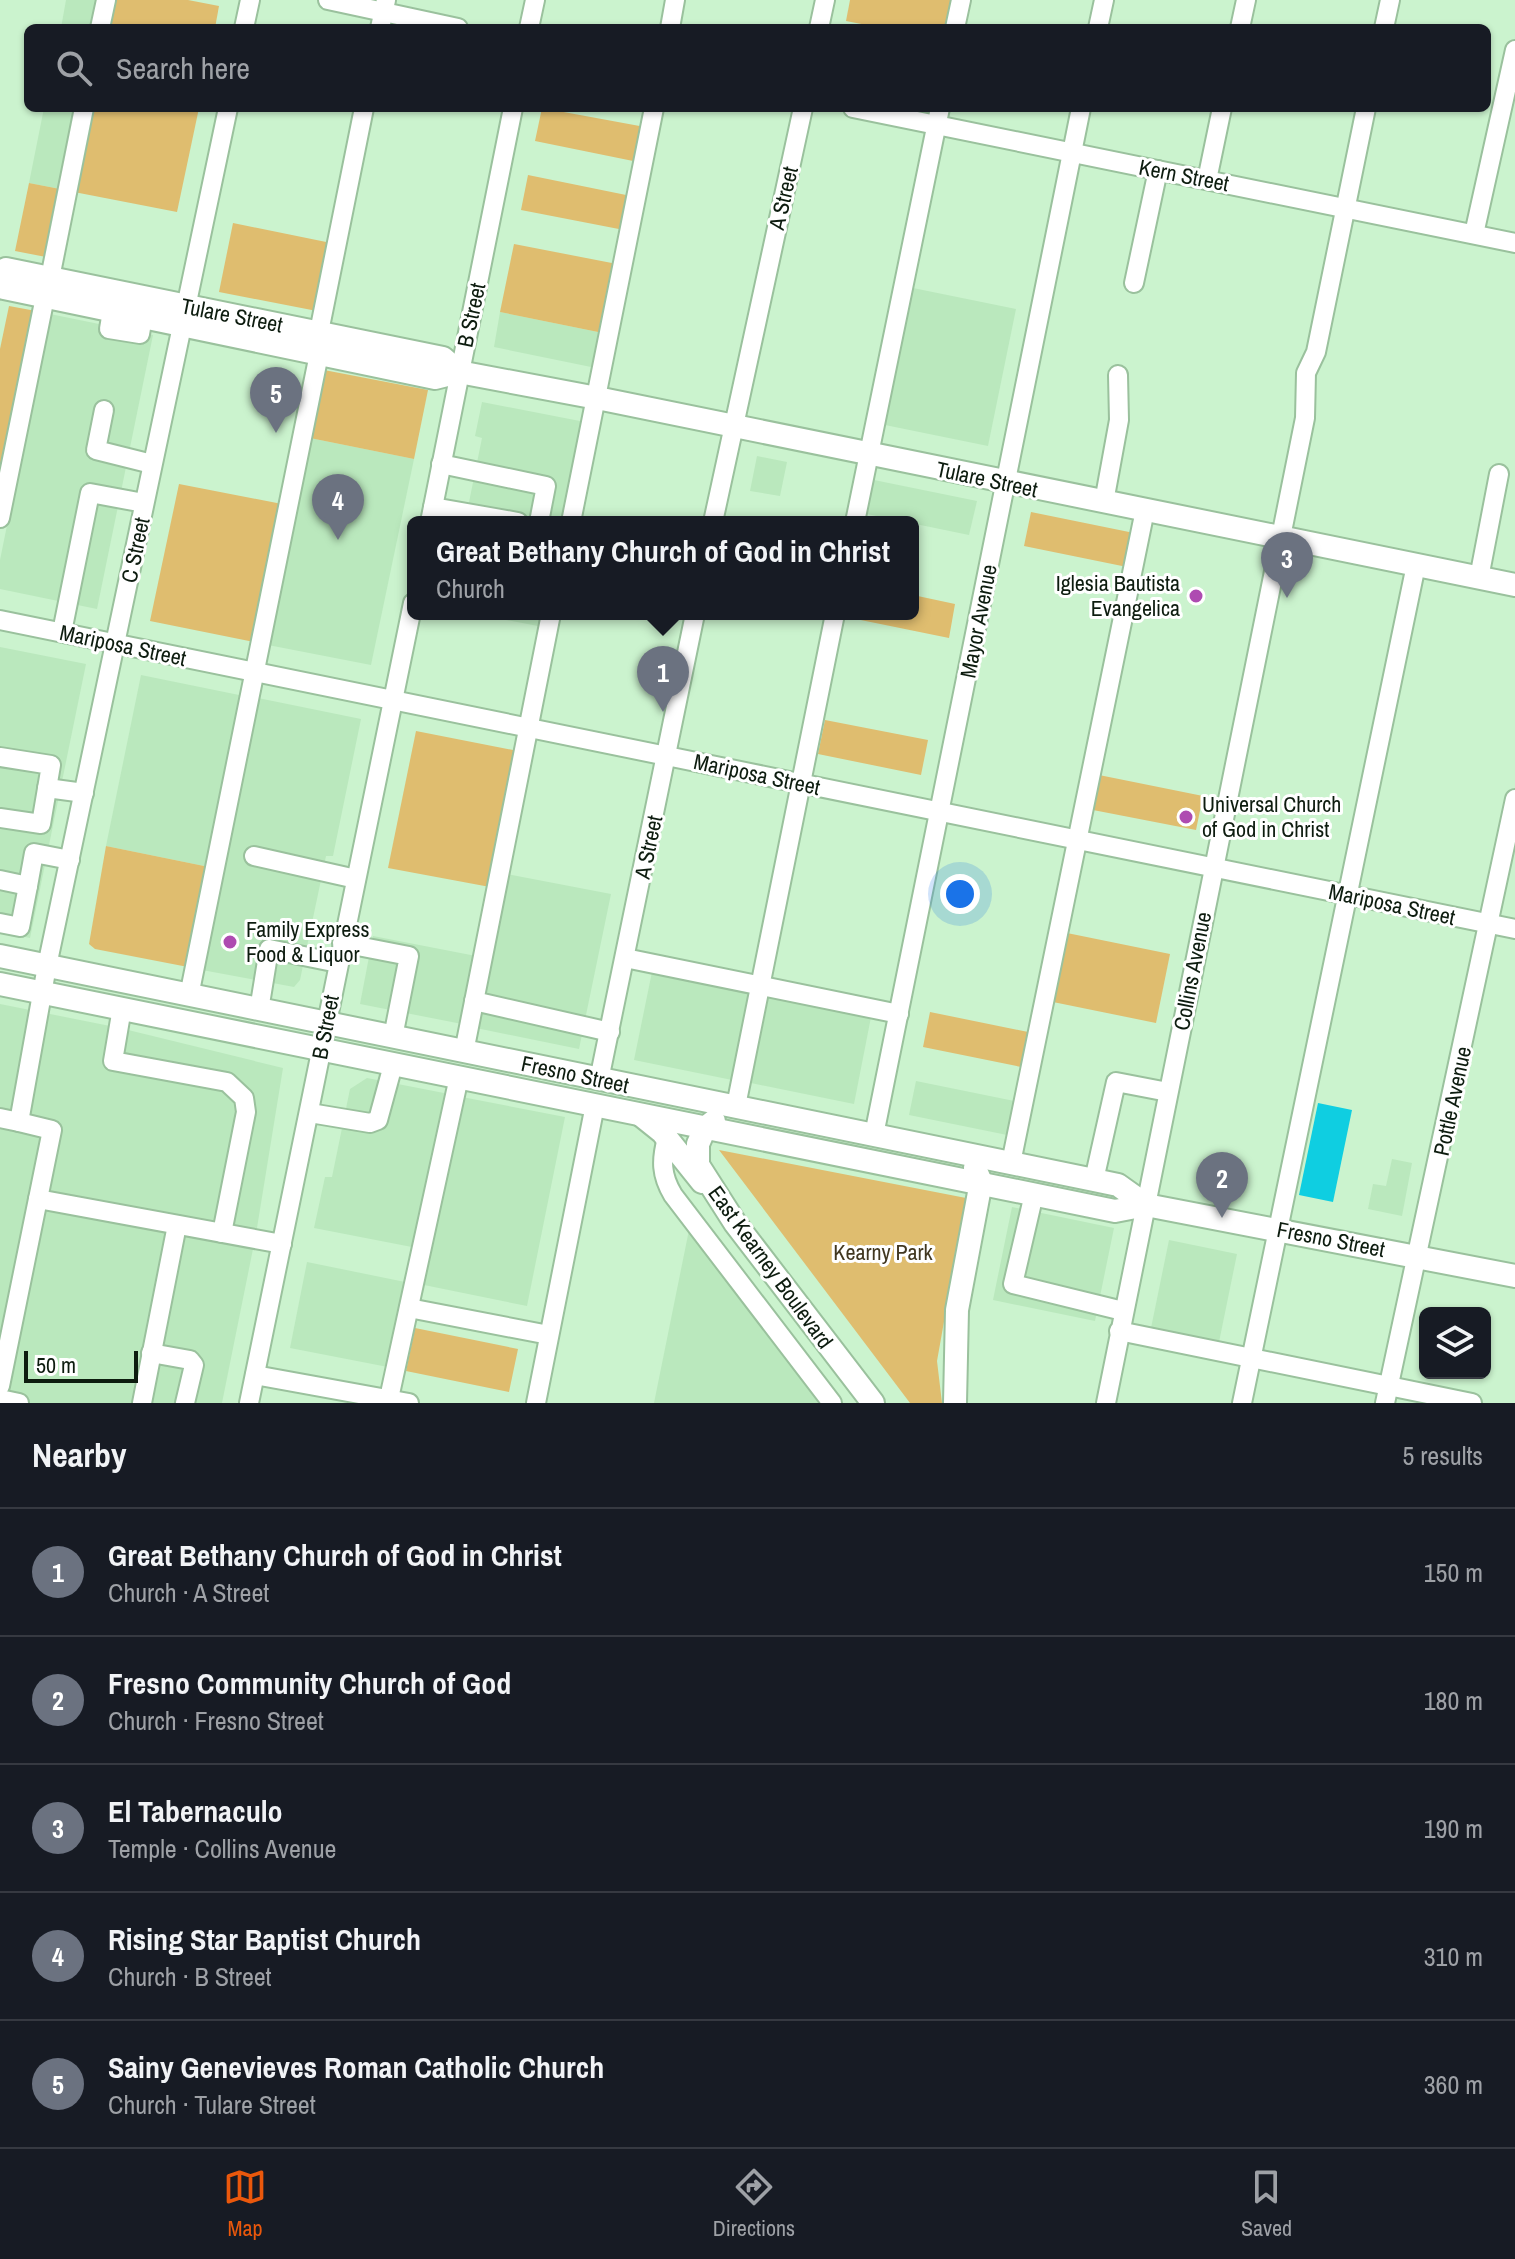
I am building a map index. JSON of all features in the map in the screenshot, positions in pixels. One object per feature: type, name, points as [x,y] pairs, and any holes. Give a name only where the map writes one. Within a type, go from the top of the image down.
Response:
[{"type":"main road","name":"Tulare Street","points":[[0,272],[6,269],[112,311],[143,317],[185,316]]},
{"type":"main road","name":"Tulare Street","points":[[0,282],[4,288],[48,287],[319,343],[435,378],[459,372],[597,398],[1005,484],[1515,585]]},
{"type":"main road","name":"Fresno Street","points":[[1,956],[1118,1185],[1146,1205]]},
{"type":"main road","name":"Fresno Street","points":[[0,984],[1115,1211],[1146,1205],[1515,1276]]},
{"type":"main road","points":[[637,1113],[667,1138],[735,1223]]},
{"type":"main road","points":[[705,1128],[725,1118],[803,1121]]},
{"type":"main road","name":"East Kearney Boulevard","points":[[705,1128],[698,1144],[698,1165],[735,1223],[873,1403]]},
{"type":"main road","points":[[955,1403],[957,1310],[981,1182],[963,1152]]},
{"type":"street","points":[[101,24],[106,0]]},
{"type":"street","points":[[245,24],[250,0]]},
{"type":"street","points":[[328,0],[437,24]]},
{"type":"street","points":[[530,24],[535,0]]},
{"type":"street","points":[[671,24],[675,0]]},
{"type":"street","points":[[820,24],[825,0]]},
{"type":"street","points":[[956,24],[961,0]]},
{"type":"street","points":[[1099,24],[1104,0]]},
{"type":"street","points":[[1241,24],[1246,0]]},
{"type":"street","points":[[1385,24],[1390,0]]},
{"type":"street","points":[[1474,234],[1515,50]]},
{"type":"street","points":[[0,518],[83,112]]},
{"type":"street","name":"C Street","points":[[19,1122],[47,966],[227,112]]},
{"type":"street","points":[[189,996],[363,112]]},
{"type":"street","name":"B Street","points":[[431,514],[512,112]]},
{"type":"street","points":[[572,516],[653,112]]},
{"type":"street","name":"A Street","points":[[714,516],[731,426],[802,112]]},
{"type":"street","name":"Kern Street","points":[[896,112],[939,116],[1071,152],[1515,243]]},
{"type":"street","name":"Mayor Avenue","points":[[874,1135],[1080,112]]},
{"type":"street","points":[[1207,180],[1221,112]]},
{"type":"street","points":[[1344,208],[1365,112]]},
{"type":"street","points":[[856,516],[939,116]]},
{"type":"street","points":[[1134,283],[1158,170]]},
{"type":"street","name":"Collins Avenue","points":[[1106,1403],[1305,418],[1306,373],[1316,352],[1344,208]]},
{"type":"street","points":[[1104,502],[1119,420],[1118,375]]},
{"type":"street","points":[[104,410],[96,450],[152,464]]},
{"type":"street","points":[[441,464],[546,486],[540,516]]},
{"type":"street","points":[[1479,578],[1499,474]]},
{"type":"street","points":[[62,632],[90,493],[144,503]]},
{"type":"street","points":[[1011,1163],[1075,839],[1145,510]]},
{"type":"street","points":[[431,514],[453,516]]},
{"type":"street","points":[[1242,1403],[1416,565]]},
{"type":"street","name":"Mariposa Street","points":[[0,620],[1515,929]]},
{"type":"street","name":"B Street","points":[[249,1403],[410,620]]},
{"type":"street","points":[[464,1052],[550,620]]},
{"type":"street","name":"A Street","points":[[599,1080],[694,620]]},
{"type":"street","points":[[736,1106],[834,620]]},
{"type":"street","points":[[0,757],[51,765],[41,824],[0,818]]},
{"type":"street","points":[[47,788],[84,793]]},
{"type":"street","name":"Pottle Avenue","points":[[1387,1394],[1515,799]]},
{"type":"street","points":[[1,956],[5,924],[20,927],[34,853],[70,860]]},
{"type":"street","points":[[254,856],[356,879]]},
{"type":"street","points":[[0,880],[28,886]]},
{"type":"street","points":[[342,943],[409,956],[393,1037]]},
{"type":"street","points":[[259,1010],[269,949],[338,963]]},
{"type":"street","points":[[625,958],[899,1014]]},
{"type":"street","points":[[474,1001],[610,1032]]},
{"type":"street","points":[[122,1008],[113,1061],[227,1082],[244,1098],[246,1112],[222,1233]]},
{"type":"street","points":[[310,1113],[370,1123],[378,1120],[393,1065]]},
{"type":"street","points":[[389,1401],[459,1077]]},
{"type":"street","points":[[1094,1180],[1116,1082],[1168,1092]]},
{"type":"street","points":[[536,1403],[595,1105]]},
{"type":"street","points":[[0,1118],[52,1130],[0,1386]]},
{"type":"street","points":[[667,1138],[662,1159],[665,1182],[673,1195],[832,1403]]},
{"type":"street","points":[[1034,1194],[1013,1284],[1123,1311]]},
{"type":"street","points":[[38,1199],[282,1244]]},
{"type":"street","points":[[142,1403],[177,1225]]},
{"type":"street","points":[[409,1308],[549,1335]]},
{"type":"street","points":[[1119,1331],[1251,1358],[1387,1394],[1472,1403]]},
{"type":"street","points":[[151,1353],[190,1360],[194,1365],[185,1403]]},
{"type":"street","points":[[255,1375],[409,1403]]},
{"type":"street","points":[[0,1399],[19,1403]]},
{"type":"shaded area","points":[[66,0],[98,0],[94,24],[62,24]]},
{"type":"shaded area","points":[[43,112],[75,112],[60,189],[29,183]]},
{"type":"shaded area","points":[[913,288],[1016,309],[988,446],[885,425]]},
{"type":"shaded area","points":[[500,312],[603,333],[596,368],[494,347]]},
{"type":"shaded area","points":[[50,314],[153,335],[97,609],[0,589],[0,560]]},
{"type":"shaded area","points":[[482,402],[585,422],[566,516],[466,516],[482,438],[475,436]]},
{"type":"shaded area","points":[[310,438],[414,459],[371,665],[268,645]]},
{"type":"shaded area","points":[[757,456],[787,462],[780,496],[750,491]]},
{"type":"shaded area","points":[[874,480],[977,501],[969,535],[919,525],[919,516],[867,514]]},
{"type":"shaded area","points":[[506,620],[545,620],[543,627]]},
{"type":"shaded area","points":[[0,647],[86,664],[30,938],[0,932]]},
{"type":"shaded area","points":[[141,675],[244,696],[209,867],[106,846]]},
{"type":"shaded area","points":[[258,698],[361,719],[333,856],[326,856],[300,980],[294,987],[202,970]]},
{"type":"shaded area","points":[[507,874],[611,894],[579,1049],[476,1028]]},
{"type":"shaded area","points":[[373,936],[476,956],[462,1024],[360,1004]]},
{"type":"shaded area","points":[[653,967],[756,988],[737,1081],[634,1060]]},
{"type":"shaded area","points":[[770,991],[872,1012],[854,1104],[751,1083]]},
{"type":"shaded area","points":[[0,1004],[120,1028],[283,1068],[256,1234],[222,1403],[0,1403]]},
{"type":"shaded area","points":[[367,1078],[449,1094],[417,1248],[314,1228],[325,1177],[332,1177],[350,1089]]},
{"type":"shaded area","points":[[916,1081],[1019,1102],[1012,1136],[909,1115]]},
{"type":"shaded area","points":[[462,1097],[565,1117],[527,1306],[424,1285]]},
{"type":"shaded area","points":[[1392,1159],[1412,1163],[1402,1216],[1368,1209],[1373,1184],[1386,1186]]},
{"type":"shaded area","points":[[1012,1207],[1114,1228],[1095,1321],[993,1300]]},
{"type":"shaded area","points":[[690,1225],[826,1403],[654,1403]]},
{"type":"shaded area","points":[[1169,1240],[1237,1254],[1218,1347],[1150,1333]]},
{"type":"shaded area","points":[[307,1262],[410,1283],[393,1368],[290,1348]]},
{"type":"green space","points":[[113,0],[188,0],[219,6],[216,24],[108,24]]},
{"type":"green space","points":[[850,0],[957,0],[953,24],[861,24],[846,21]]},
{"type":"green space","points":[[90,112],[198,112],[177,212],[74,192]]},
{"type":"green space","points":[[541,112],[564,112],[645,127],[638,162],[535,141]]},
{"type":"green space","points":[[528,175],[631,196],[624,230],[521,210]]},
{"type":"green space","points":[[29,183],[60,189],[46,257],[15,251]]},
{"type":"green space","points":[[233,223],[336,244],[322,312],[219,292]]},
{"type":"green space","points":[[514,244],[617,264],[603,333],[500,312]]},
{"type":"green space","points":[[9,306],[36,311],[0,489],[0,349]]},
{"type":"green space","points":[[324,370],[428,390],[414,459],[310,438]]},
{"type":"green space","points":[[179,484],[282,504],[254,642],[150,621]]},
{"type":"green space","points":[[1031,512],[1134,533],[1127,567],[1024,546]]},
{"type":"green space","points":[[919,596],[955,604],[949,638],[861,620],[919,620]]},
{"type":"green space","points":[[825,720],[928,740],[921,775],[818,754]]},
{"type":"green space","points":[[416,731],[518,751],[490,887],[388,868]]},
{"type":"green space","points":[[1099,775],[1203,796],[1196,830],[1093,810]]},
{"type":"green space","points":[[106,846],[209,867],[188,967],[95,949],[89,944]]},
{"type":"green space","points":[[1067,933],[1170,954],[1156,1023],[1053,1002]]},
{"type":"green space","points":[[930,1012],[1033,1033],[1026,1068],[923,1047]]},
{"type":"green space","name":"Kearny Park","points":[[719,1150],[966,1198],[937,1361],[942,1403],[910,1403]]},
{"type":"green space","points":[[415,1328],[518,1349],[509,1392],[406,1371]]},
{"type":"water","points":[[1318,1103],[1352,1110],[1333,1202],[1299,1195]]},
{"type":"place","name":"Sainy Genevieves Roman Catholic Church","points":[[276,433]]},
{"type":"place","name":"Rising Star Baptist Church","points":[[338,540]]},
{"type":"place","name":"Iglesia Bautista Evangelica","points":[[1196,596]]},
{"type":"place","name":"El Tabernaculo","points":[[1287,598]]},
{"type":"place","name":"Great Bethany Church of God in Christ","points":[[663,712]]},
{"type":"place","name":"Universal Church of God in Christ","points":[[1186,817]]},
{"type":"place","name":"Family Express Food & Liquor","points":[[230,942]]},
{"type":"place","name":"Fresno Community Church of God","points":[[1222,1218]]}]
